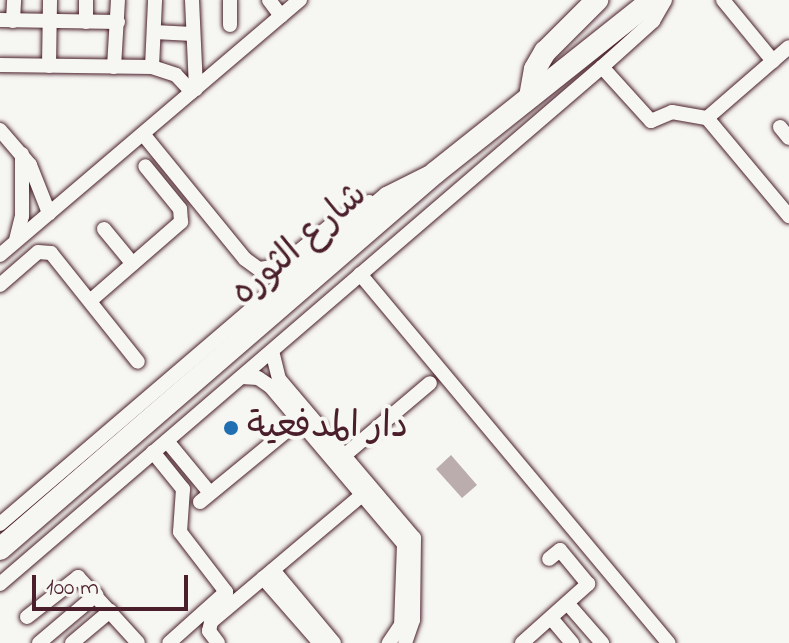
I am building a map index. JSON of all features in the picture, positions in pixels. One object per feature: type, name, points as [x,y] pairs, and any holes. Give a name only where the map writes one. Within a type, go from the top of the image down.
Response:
[{"type":"highway","points":[[530,97],[535,69],[545,52],[597,0]]},
{"type":"highway","name":"شارع الثوره","points":[[0,549],[436,172],[652,0]]},
{"type":"street","points":[[14,0],[7,20],[118,22]]},
{"type":"street","points":[[49,66],[50,0]]},
{"type":"street","points":[[86,0],[86,22]]},
{"type":"street","points":[[114,67],[118,0]]},
{"type":"street","points":[[152,67],[155,0]]},
{"type":"street","points":[[192,0],[194,90]]},
{"type":"street","points":[[230,0],[230,25]]},
{"type":"street","points":[[269,0],[281,16]]},
{"type":"street","points":[[0,255],[300,0]]},
{"type":"street","points":[[0,584],[602,67],[653,21],[665,0]]},
{"type":"street","points":[[723,0],[773,61]]},
{"type":"street","points":[[154,32],[193,34]]},
{"type":"street","points":[[707,118],[789,48]]},
{"type":"street","points":[[0,65],[152,67],[176,75],[194,90]]},
{"type":"street","points":[[602,67],[651,121],[672,112],[707,118],[787,209]]},
{"type":"street","points":[[0,131],[22,154],[49,213]]},
{"type":"street","points":[[143,134],[245,259],[259,269],[281,266],[345,214],[382,197]]},
{"type":"street","points":[[15,242],[22,216],[22,154]]},
{"type":"street","points":[[90,301],[182,217],[145,166]]},
{"type":"street","points":[[0,524],[382,197],[407,180],[436,172]]},
{"type":"street","points":[[104,229],[133,264]]},
{"type":"street","points":[[0,285],[45,251],[138,362]]},
{"type":"street","points":[[357,277],[668,643]]},
{"type":"street","points":[[271,379],[273,350]]},
{"type":"street","points":[[242,377],[271,379],[416,546],[413,620],[401,641]]},
{"type":"street","points":[[340,459],[430,383]]},
{"type":"street","points":[[167,441],[205,498],[304,416]]},
{"type":"street","points":[[153,452],[183,489],[179,526],[183,538],[226,592],[169,643]]},
{"type":"street","points":[[218,643],[209,625],[367,491]]},
{"type":"street","points":[[522,643],[540,638],[551,618],[568,604],[587,581],[561,550],[549,559]]},
{"type":"street","points":[[268,574],[320,643]]},
{"type":"street","points":[[268,574],[334,643]]},
{"type":"street","points":[[27,617],[74,578],[81,578],[138,643]]},
{"type":"street","points":[[39,643],[96,595]]},
{"type":"street","points":[[568,604],[602,643]]},
{"type":"street","points":[[72,643],[110,611]]},
{"type":"street","points":[[551,618],[572,643]]},
{"type":"shaded area","points":[[451,455],[477,485],[462,498],[436,469]]},
{"type":"place","name":"دار المدفعية","points":[[231,428]]}]
